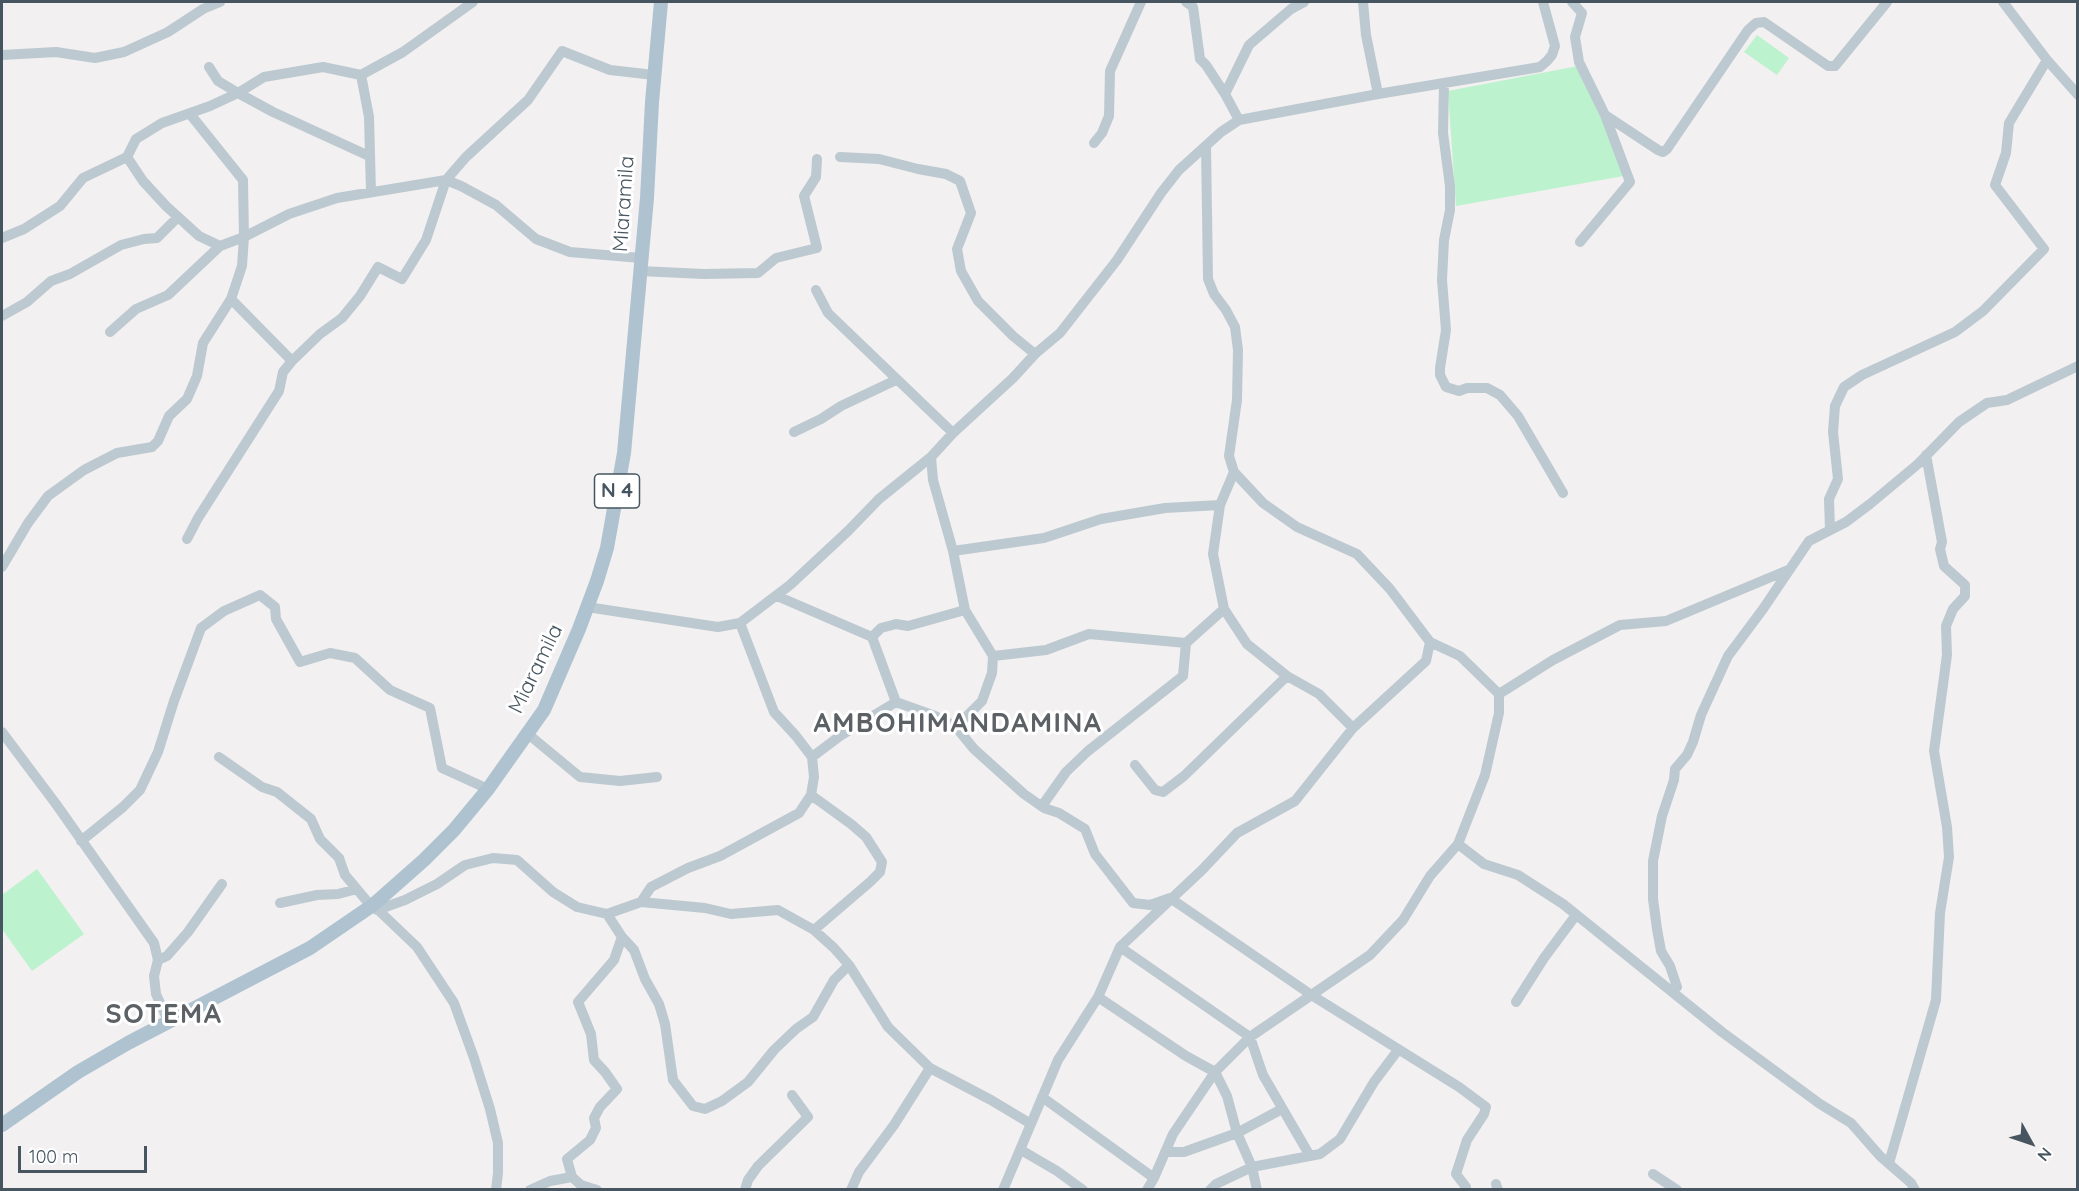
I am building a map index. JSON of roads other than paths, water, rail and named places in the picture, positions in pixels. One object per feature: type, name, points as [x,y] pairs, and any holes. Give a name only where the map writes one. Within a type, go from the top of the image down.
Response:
[{"type":"main road","name":"Miaramila","points":[[2,1125],[78,1072],[128,1043],[310,948],[374,907],[441,844],[488,789],[544,710],[587,607],[607,548],[624,453],[647,198],[661,2]]},
{"type":"street","points":[[2,56],[56,52],[95,58],[124,52],[168,32],[203,9],[220,2]]},
{"type":"street","points":[[2,238],[24,229],[60,206],[83,178],[127,157],[136,139],[162,123],[190,114],[238,93],[264,77],[323,67],[361,75],[403,52],[473,2]]},
{"type":"street","points":[[1094,143],[1102,133],[1109,116],[1110,71],[1141,2]]},
{"type":"street","points":[[1186,2],[1194,7],[1200,59],[1225,94],[1239,120]]},
{"type":"street","points":[[1225,94],[1249,45],[1291,9],[1304,2]]},
{"type":"street","points":[[1364,2],[1366,35],[1377,94]]},
{"type":"street","points":[[587,607],[718,627],[740,623],[777,596],[879,500],[931,456],[1035,354],[1060,333],[1117,260],[1179,170],[1221,132],[1239,120],[1540,67],[1547,62],[1555,46],[1543,2]]},
{"type":"street","points":[[1572,2],[1582,13],[1575,37],[1578,62],[1605,114],[1630,182],[1580,242]]},
{"type":"street","points":[[1605,114],[1663,152],[1748,30],[1756,24],[1764,22],[1828,66],[1835,66],[1887,2]]},
{"type":"street","points":[[2003,2],[2047,60],[2078,94]]},
{"type":"street","points":[[187,539],[279,391],[283,372],[320,334],[342,318],[360,296],[378,267],[402,279],[426,240],[446,180],[466,157],[528,100],[562,51],[610,70],[654,75]]},
{"type":"street","points":[[1830,530],[1830,499],[1838,479],[1833,432],[1835,406],[1844,387],[1862,375],[1955,332],[1983,312],[2044,249],[1995,185],[2006,153],[2009,123],[2047,60]]},
{"type":"street","points":[[209,67],[218,81],[238,93],[273,112],[369,156]]},
{"type":"street","points":[[361,75],[369,117],[371,192]]},
{"type":"street","points":[[1444,84],[1443,133],[1450,186],[1450,210],[1444,240],[1442,280],[1446,330],[1440,375],[1446,387],[1460,391],[1467,388],[1487,388],[1500,395],[1518,416],[1563,493]]},
{"type":"street","points":[[2,567],[28,523],[48,496],[84,470],[117,453],[152,447],[158,441],[169,416],[188,399],[197,376],[203,343],[231,299],[242,266],[243,180],[190,114]]},
{"type":"street","points":[[1147,1190],[1173,1134],[1215,1072],[1250,1037],[1371,955],[1403,920],[1430,876],[1458,844],[1485,775],[1499,713],[1499,694],[1460,656],[1430,642],[1390,589],[1357,554],[1297,527],[1263,503],[1234,472],[1229,456],[1237,400],[1238,350],[1235,327],[1214,294],[1208,279],[1206,146]]},
{"type":"street","points":[[127,157],[143,181],[178,217],[199,236],[220,246]]},
{"type":"street","points":[[840,157],[879,159],[918,170],[946,174],[960,181],[971,213],[957,249],[962,271],[978,301],[1035,354]]},
{"type":"street","points":[[110,332],[136,309],[168,295],[220,246],[244,237],[289,214],[338,198],[446,180],[496,205],[536,239],[570,252],[704,274],[758,273],[776,258],[818,248],[804,196],[816,177],[818,159]]},
{"type":"street","points":[[2,316],[27,302],[51,281],[70,274],[121,245],[157,238],[178,217]]},
{"type":"street","points":[[816,290],[828,313],[953,433]]},
{"type":"street","points":[[231,299],[292,361]]},
{"type":"street","points":[[1672,992],[1677,987],[1670,966],[1661,951],[1653,899],[1653,861],[1675,769],[1687,755],[1701,715],[1728,656],[1809,541],[1846,522],[1870,504],[1918,464],[1959,422],[1987,403],[2007,400],[2078,366]]},
{"type":"street","points":[[794,432],[841,405],[896,380]]},
{"type":"street","points":[[1889,1163],[1936,1000],[1940,913],[1949,857],[1947,827],[1934,751],[1947,655],[1946,626],[1953,609],[1965,596],[1965,585],[1944,566],[1940,549],[1942,542],[1926,455]]},
{"type":"street","points":[[931,456],[933,480],[953,551],[965,610],[993,656],[992,673],[982,700],[957,727]]},
{"type":"street","points":[[1234,472],[1221,505],[1213,554],[1224,609],[1246,644],[1287,676],[1319,694],[1353,728]]},
{"type":"street","points":[[953,551],[1044,538],[1101,519],[1165,508],[1221,505]]},
{"type":"street","points":[[1499,694],[1553,660],[1620,625],[1666,621],[1788,570]]},
{"type":"street","points":[[81,841],[140,790],[158,752],[201,628],[224,611],[261,595],[275,607],[276,619],[300,662],[330,653],[355,658],[390,690],[430,708],[442,768],[488,789]]},
{"type":"street","points":[[777,596],[872,637],[896,702]]},
{"type":"street","points":[[1042,807],[1066,772],[1088,751],[1183,676],[1186,643],[1224,609]]},
{"type":"street","points":[[872,637],[881,628],[896,624],[908,626],[965,610]]},
{"type":"street","points":[[641,902],[651,887],[688,868],[720,856],[799,813],[811,795],[814,777],[812,757],[774,712],[740,623]]},
{"type":"street","points":[[993,656],[1046,650],[1089,634],[1186,643]]},
{"type":"street","points":[[1004,1190],[1058,1060],[1098,997],[1120,946],[1202,870],[1237,833],[1295,801],[1353,728],[1426,661],[1430,642]]},
{"type":"street","points":[[1135,765],[1155,790],[1163,792],[1184,776],[1287,676]]},
{"type":"street","points":[[812,757],[840,736],[896,702]]},
{"type":"street","points":[[896,702],[936,716],[957,727],[974,749],[1024,794],[1042,807],[1059,813],[1085,829],[1095,854],[1133,903],[1150,905],[1170,898]]},
{"type":"street","points":[[2,732],[154,943],[158,960],[154,976],[156,994],[169,1023]]},
{"type":"street","points":[[528,734],[580,777],[620,781],[657,777]]},
{"type":"street","points":[[219,757],[262,787],[277,792],[311,819],[320,839],[339,858],[345,875],[374,907],[417,947],[454,1003],[474,1058],[498,1143],[496,1190]]},
{"type":"street","points":[[811,795],[866,837],[882,862],[880,872],[814,930]]},
{"type":"street","points":[[1458,844],[1484,864],[1518,875],[1576,915],[1722,1032],[1820,1104],[1851,1123],[1880,1156],[1911,1183],[1915,1190]]},
{"type":"street","points":[[374,907],[405,900],[465,865],[493,858],[517,860],[553,892],[577,907],[607,914],[641,902],[705,908],[731,914],[778,910],[814,930],[834,948],[849,965],[888,1027],[930,1068],[992,1100],[1031,1124]]},
{"type":"street","points":[[158,960],[167,956],[188,932],[222,884]]},
{"type":"street","points":[[280,903],[357,889]]},
{"type":"street","points":[[1170,898],[1313,996],[1459,1087],[1486,1107],[1467,1140],[1456,1174],[1466,1187]]},
{"type":"street","points":[[607,914],[622,937],[634,950],[645,979],[659,1004],[673,1080],[693,1106],[705,1109],[722,1101],[747,1082],[789,1036],[813,1017],[834,980],[849,965]]},
{"type":"street","points":[[1516,1002],[1544,958],[1576,915]]},
{"type":"street","points":[[597,1190],[581,1185],[572,1177],[567,1160],[590,1140],[596,1128],[594,1118],[600,1107],[616,1089],[594,1060],[591,1034],[578,1002],[614,960],[622,937]]},
{"type":"street","points":[[1120,946],[1250,1037],[1263,1075],[1310,1156]]},
{"type":"street","points":[[1098,997],[1186,1056],[1215,1072],[1227,1096],[1237,1134],[1252,1167],[1257,1190]]},
{"type":"street","points":[[1210,1190],[1216,1184],[1252,1167],[1320,1154],[1340,1139],[1374,1082],[1398,1050]]},
{"type":"street","points":[[851,1190],[859,1172],[894,1125],[930,1068]]},
{"type":"street","points":[[745,1190],[748,1180],[758,1166],[808,1118],[792,1095]]},
{"type":"street","points":[[1042,1097],[1154,1178]]},
{"type":"street","points":[[1165,1152],[1184,1152],[1237,1134],[1282,1109]]},
{"type":"street","points":[[1021,1150],[1057,1171],[1083,1190]]},
{"type":"street","points":[[1653,1174],[1677,1190]]},
{"type":"street","points":[[530,1190],[550,1181],[572,1177]]},
{"type":"district","name":"AMBOHIMANDAMINA","points":[[958,724]]},
{"type":"district","name":"SOTEMA","points":[[164,1015]]}]
